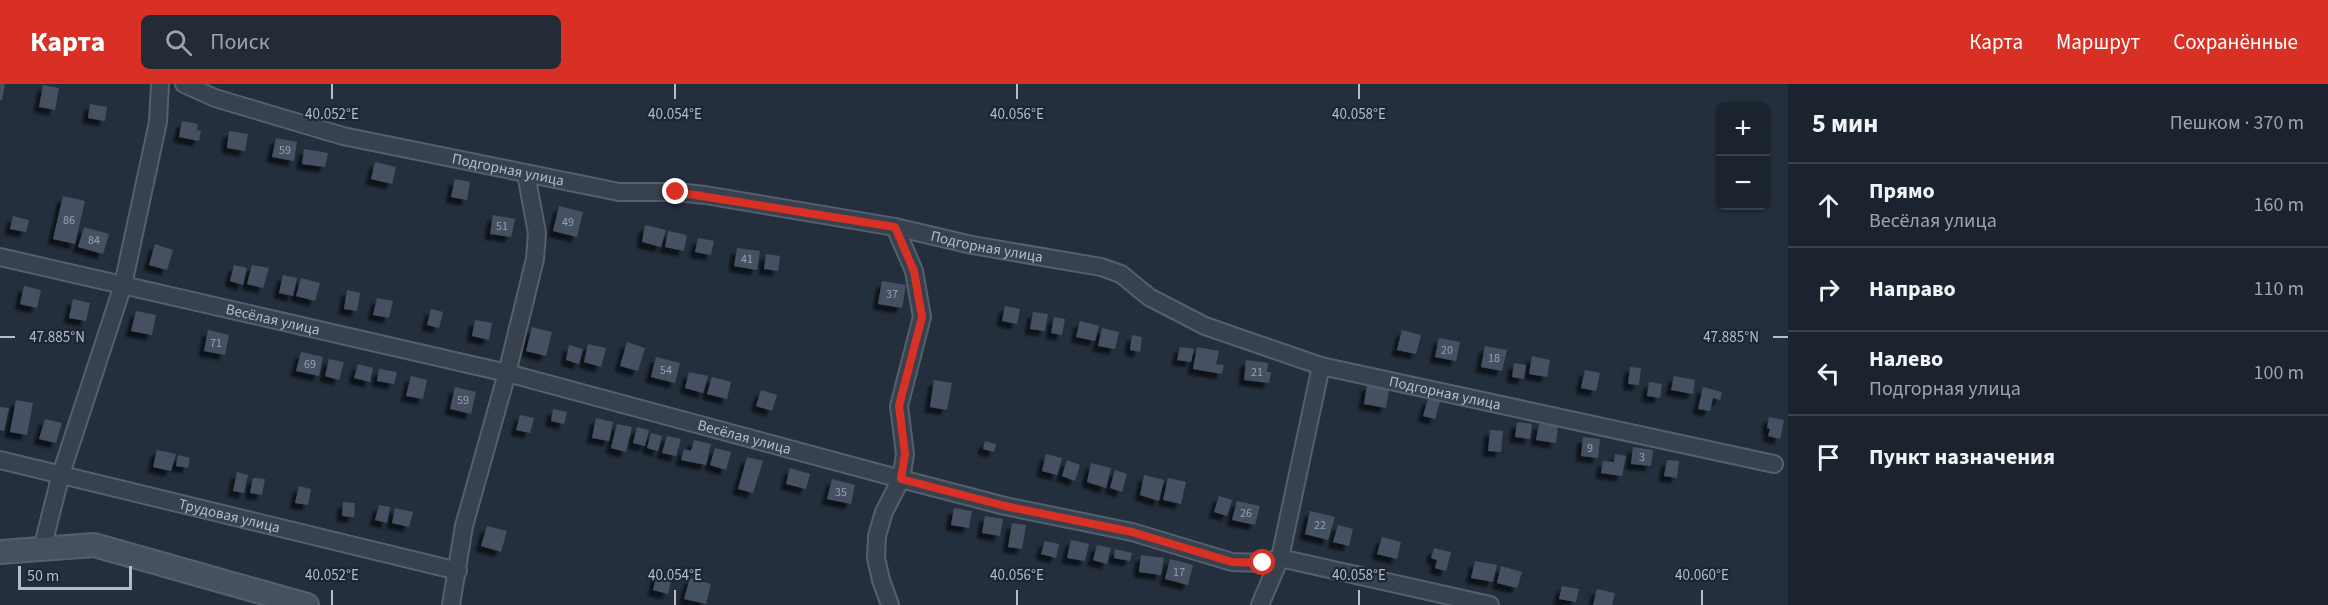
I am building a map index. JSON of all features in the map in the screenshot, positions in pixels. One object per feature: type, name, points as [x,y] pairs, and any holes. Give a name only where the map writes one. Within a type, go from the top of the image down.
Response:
[{"type":"main road","points":[[0,552],[94,545],[307,605]]},
{"type":"street","points":[[42,549],[61,474],[123,285],[157,132],[160,84]]},
{"type":"street","name":"Подгорная улица","points":[[184,84],[216,98],[343,136],[526,174],[619,192],[676,192],[705,195],[895,227],[972,245],[1101,267],[1121,274],[1149,297],[1205,326],[1321,366],[1774,464]]},
{"type":"street","points":[[452,605],[464,526],[507,373],[535,259],[537,233],[526,174]]},
{"type":"street","points":[[890,605],[876,558],[878,536],[884,512],[901,479],[905,454],[899,406],[922,317],[914,271],[895,227]]},
{"type":"street","name":"Весёлая улица","points":[[0,257],[507,373],[1005,506],[1132,532],[1232,562],[1263,563],[1280,558],[1491,605]]},
{"type":"street","points":[[1260,605],[1280,558],[1321,366]]},
{"type":"street","name":"Трудовая улица","points":[[0,460],[458,571]]},
{"type":"building","points":[[0,84],[5,84],[2,100],[0,100]]},
{"type":"building","points":[[43,85],[59,88],[55,110],[39,107]]},
{"type":"building","points":[[90,104],[107,107],[105,121],[88,118]]},
{"type":"building","points":[[182,121],[198,124],[197,130],[201,131],[199,141],[179,137]]},
{"type":"building","points":[[229,131],[248,134],[245,151],[227,148]]},
{"type":"building","points":[[276,138],[297,142],[294,161],[272,157]]},
{"type":"building","points":[[304,149],[328,153],[325,167],[302,164]]},
{"type":"building","points":[[375,162],[396,167],[392,184],[371,179]]},
{"type":"building","points":[[455,179],[470,182],[467,200],[451,197]]},
{"type":"building","points":[[63,196],[85,201],[75,244],[53,239]]},
{"type":"building","points":[[559,206],[583,212],[577,237],[553,231]]},
{"type":"building","points":[[493,215],[515,219],[511,237],[490,234]]},
{"type":"building","points":[[13,216],[29,220],[26,232],[10,229]]},
{"type":"building","points":[[645,225],[666,230],[661,247],[642,242]]},
{"type":"building","points":[[84,227],[109,234],[103,254],[78,247]]},
{"type":"building","points":[[668,231],[687,235],[684,251],[665,247]]},
{"type":"building","points":[[698,238],[714,241],[711,255],[695,252]]},
{"type":"building","points":[[155,244],[173,250],[167,270],[149,265]]},
{"type":"building","points":[[737,248],[760,251],[757,270],[734,266]]},
{"type":"building","points":[[766,254],[780,256],[778,271],[764,269]]},
{"type":"building","points":[[234,265],[247,268],[243,285],[230,281]]},
{"type":"building","points":[[252,265],[269,268],[263,288],[247,284]]},
{"type":"building","points":[[283,275],[297,278],[293,296],[279,293]]},
{"type":"building","points":[[301,278],[320,283],[315,301],[296,296]]},
{"type":"building","points":[[882,281],[906,285],[902,308],[878,304]]},
{"type":"building","points":[[24,286],[41,290],[37,308],[20,304]]},
{"type":"building","points":[[347,290],[360,293],[357,311],[344,309]]},
{"type":"building","points":[[377,298],[393,301],[389,318],[373,315]]},
{"type":"building","points":[[73,299],[90,303],[86,321],[69,318]]},
{"type":"building","points":[[1005,306],[1020,309],[1017,324],[1002,321]]},
{"type":"building","points":[[431,309],[443,312],[439,328],[427,325]]},
{"type":"building","points":[[136,311],[156,315],[152,335],[131,331]]},
{"type":"building","points":[[1033,312],[1048,314],[1045,331],[1030,329]]},
{"type":"building","points":[[1054,317],[1065,319],[1062,335],[1051,333]]},
{"type":"building","points":[[475,320],[492,323],[489,340],[472,336]]},
{"type":"building","points":[[1080,321],[1099,326],[1095,341],[1076,337]]},
{"type":"building","points":[[532,327],[552,332],[546,356],[526,351]]},
{"type":"building","points":[[1102,328],[1119,332],[1115,349],[1098,346]]},
{"type":"building","points":[[208,330],[229,335],[225,355],[204,351]]},
{"type":"building","points":[[1402,330],[1421,335],[1416,354],[1397,350]]},
{"type":"building","points":[[1132,335],[1142,337],[1140,352],[1130,350]]},
{"type":"building","points":[[1439,338],[1460,342],[1456,361],[1435,357]]},
{"type":"building","points":[[627,342],[645,348],[638,371],[620,366]]},
{"type":"building","points":[[588,344],[606,348],[601,367],[584,362]]},
{"type":"building","points":[[569,345],[583,349],[579,364],[566,360]]},
{"type":"building","points":[[1485,346],[1507,350],[1502,371],[1481,367]]},
{"type":"building","points":[[1180,347],[1194,349],[1191,362],[1177,360]]},
{"type":"building","points":[[1197,347],[1219,351],[1216,364],[1224,365],[1222,374],[1193,369]]},
{"type":"building","points":[[301,352],[323,357],[319,376],[296,371]]},
{"type":"building","points":[[1532,356],[1550,360],[1547,377],[1529,374]]},
{"type":"building","points":[[656,357],[680,363],[675,383],[651,377]]},
{"type":"building","points":[[329,359],[344,362],[339,380],[325,376]]},
{"type":"building","points":[[1246,360],[1268,363],[1267,372],[1271,372],[1269,383],[1244,380]]},
{"type":"building","points":[[1514,363],[1526,365],[1524,379],[1512,377]]},
{"type":"building","points":[[358,364],[373,368],[370,382],[354,378]]},
{"type":"building","points":[[1630,367],[1641,368],[1639,385],[1628,384]]},
{"type":"building","points":[[379,369],[397,372],[394,384],[377,381]]},
{"type":"building","points":[[1585,370],[1600,373],[1596,391],[1581,388]]},
{"type":"building","points":[[689,372],[708,376],[703,393],[685,388]]},
{"type":"building","points":[[411,376],[427,380],[423,399],[406,396]]},
{"type":"building","points":[[1674,376],[1695,380],[1693,394],[1671,390]]},
{"type":"building","points":[[712,377],[731,382],[727,399],[707,394]]},
{"type":"building","points":[[934,380],[952,383],[947,410],[930,407]]},
{"type":"building","points":[[1649,382],[1662,384],[1660,398],[1647,396]]},
{"type":"building","points":[[1367,385],[1389,389],[1386,408],[1364,404]]},
{"type":"building","points":[[455,387],[476,392],[471,414],[450,409]]},
{"type":"building","points":[[1703,387],[1722,392],[1720,400],[1713,398],[1710,411],[1698,409]]},
{"type":"building","points":[[761,390],[777,395],[772,411],[756,406]]},
{"type":"building","points":[[1428,399],[1440,402],[1435,419],[1423,416]]},
{"type":"building","points":[[16,400],[33,403],[27,435],[10,432]]},
{"type":"building","points":[[0,407],[9,408],[4,431],[0,430]]},
{"type":"building","points":[[553,409],[567,412],[564,424],[551,421]]},
{"type":"building","points":[[520,415],[534,418],[530,433],[516,430]]},
{"type":"building","points":[[1769,417],[1784,420],[1780,439],[1768,436]]},
{"type":"building","points":[[596,418],[613,422],[609,441],[592,438]]},
{"type":"building","points":[[45,419],[62,423],[56,443],[39,439]]},
{"type":"building","points":[[1517,422],[1532,424],[1530,439],[1515,437]]},
{"type":"building","points":[[617,424],[632,427],[626,452],[611,448]]},
{"type":"building","points":[[1539,424],[1558,426],[1556,443],[1536,440]]},
{"type":"building","points":[[637,427],[649,430],[645,446],[633,443]]},
{"type":"building","points":[[1490,430],[1503,431],[1501,452],[1488,451]]},
{"type":"building","points":[[651,433],[662,436],[658,451],[647,448]]},
{"type":"building","points":[[667,436],[681,439],[676,456],[662,453]]},
{"type":"building","points":[[1583,437],[1600,439],[1598,458],[1581,456]]},
{"type":"building","points":[[694,440],[711,444],[706,465],[681,460],[684,449],[691,451]]},
{"type":"building","points":[[985,441],[996,444],[994,452],[983,449]]},
{"type":"building","points":[[1633,447],[1653,450],[1651,466],[1631,464]]},
{"type":"building","points":[[715,448],[731,452],[726,470],[710,465]]},
{"type":"building","points":[[157,450],[176,454],[171,471],[153,467]]},
{"type":"building","points":[[1046,454],[1062,458],[1057,475],[1042,471]]},
{"type":"building","points":[[1615,454],[1626,456],[1622,476],[1601,473],[1603,461],[1614,462]]},
{"type":"building","points":[[178,455],[190,458],[188,468],[176,466]]},
{"type":"building","points":[[747,457],[763,461],[753,493],[738,489]]},
{"type":"building","points":[[1067,460],[1080,465],[1075,481],[1062,476]]},
{"type":"building","points":[[1667,460],[1679,461],[1677,478],[1664,476]]},
{"type":"building","points":[[1091,463],[1111,468],[1106,488],[1087,482]]},
{"type":"building","points":[[790,468],[810,474],[806,489],[786,484]]},
{"type":"building","points":[[1115,470],[1127,474],[1122,492],[1110,488]]},
{"type":"building","points":[[237,472],[248,475],[244,493],[233,491]]},
{"type":"building","points":[[1144,475],[1164,480],[1159,501],[1140,495]]},
{"type":"building","points":[[253,478],[265,479],[262,495],[250,493]]},
{"type":"building","points":[[1168,478],[1186,482],[1181,504],[1163,500]]},
{"type":"building","points":[[832,479],[855,485],[851,504],[827,499]]},
{"type":"building","points":[[299,486],[311,489],[308,505],[295,503]]},
{"type":"building","points":[[1219,496],[1232,500],[1227,516],[1214,512]]},
{"type":"building","points":[[1237,501],[1260,506],[1255,525],[1232,520]]},
{"type":"building","points":[[343,502],[355,503],[354,517],[342,516]]},
{"type":"building","points":[[379,505],[390,507],[387,523],[375,520]]},
{"type":"building","points":[[395,508],[413,512],[409,527],[392,523]]},
{"type":"building","points":[[954,508],[972,511],[969,528],[951,525]]},
{"type":"building","points":[[1310,511],[1335,517],[1328,540],[1305,534]]},
{"type":"building","points":[[985,516],[1003,519],[1000,536],[982,533]]},
{"type":"building","points":[[1012,523],[1026,525],[1022,549],[1008,547]]},
{"type":"building","points":[[1338,525],[1353,529],[1349,546],[1333,542]]},
{"type":"building","points":[[487,526],[507,531],[501,552],[481,546]]},
{"type":"building","points":[[1382,537],[1401,542],[1397,559],[1377,554]]},
{"type":"building","points":[[1071,540],[1089,544],[1085,561],[1067,558]]},
{"type":"building","points":[[1045,541],[1059,544],[1056,558],[1041,554]]},
{"type":"building","points":[[1097,545],[1111,548],[1107,564],[1093,560]]},
{"type":"building","points":[[1434,548],[1451,552],[1446,571],[1435,568],[1437,560],[1431,558]]},
{"type":"building","points":[[1115,549],[1132,553],[1130,561],[1114,558]]},
{"type":"building","points":[[1141,555],[1164,558],[1161,575],[1139,572]]},
{"type":"building","points":[[1170,559],[1193,565],[1188,585],[1165,579]]},
{"type":"building","points":[[1475,561],[1497,565],[1493,582],[1471,578]]},
{"type":"building","points":[[1501,566],[1522,572],[1517,588],[1497,583]]},
{"type":"building","points":[[657,573],[672,577],[668,594],[653,590]]},
{"type":"building","points":[[690,578],[711,584],[706,604],[684,599]]},
{"type":"building","points":[[1562,586],[1579,589],[1576,602],[1559,599]]},
{"type":"building","points":[[1597,589],[1615,593],[1612,605],[1593,605]]},
{"type":"route","points":[[676,192],[895,227],[914,271],[922,317],[899,406],[905,454],[901,479],[1005,506],[1132,532],[1232,562],[1263,563]]}]
